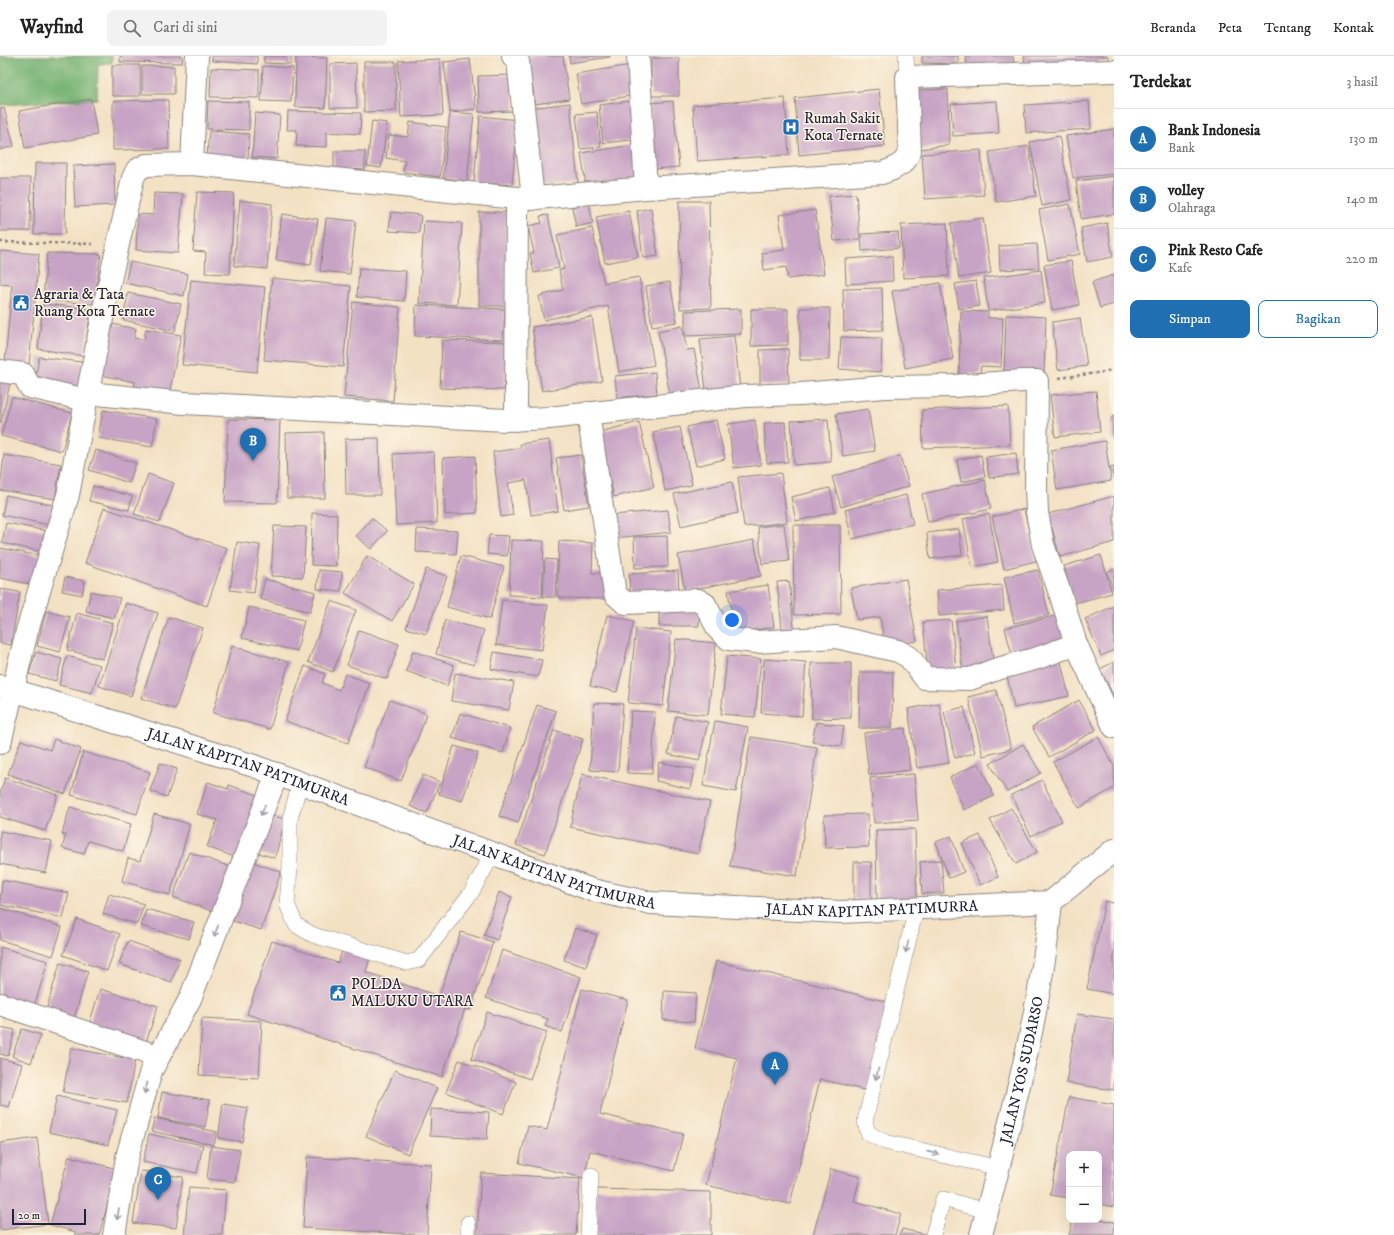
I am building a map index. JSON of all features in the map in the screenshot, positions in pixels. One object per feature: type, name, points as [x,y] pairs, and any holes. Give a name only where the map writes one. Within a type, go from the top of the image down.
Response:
[{"type":"street","points":[[192,164],[198,56]]},
{"type":"street","points":[[513,56],[518,61],[525,199],[516,420]]},
{"type":"street","points":[[638,56],[646,188]]},
{"type":"street","points":[[0,743],[7,688],[27,631],[68,495],[117,245],[133,178],[137,170],[146,165],[192,164],[525,199],[646,188],[882,173],[893,169],[904,162],[910,151],[906,66],[1114,71]]},
{"type":"street","points":[[0,371],[23,374],[30,387],[87,397],[516,420],[549,418],[745,396],[801,394],[885,387],[1037,381],[1037,512],[1043,545],[1076,644],[1114,727]]},
{"type":"street","points":[[588,413],[615,594],[625,604],[698,600],[705,604],[718,629],[729,639],[756,642],[836,637],[898,651],[909,657],[925,678],[970,679],[997,669],[1038,658],[1076,644]]},
{"type":"street","name":"JALAN KAPITAN PATIMURRA","points":[[7,688],[277,774],[592,890],[651,903],[841,912],[1051,902]]},
{"type":"street","points":[[114,1235],[127,1157],[151,1072],[157,1056],[190,999],[277,774]]},
{"type":"street","points":[[1051,902],[1114,850]]},
{"type":"street","name":"JALAN YOS SUDARSO","points":[[981,1235],[999,1168],[1033,1026],[1046,953],[1051,902]]},
{"type":"street","points":[[0,1004],[157,1056]]},
{"type":"lane","points":[[300,783],[290,819],[290,868],[287,904],[296,925],[313,934],[407,963],[419,960],[471,893],[493,854]]},
{"type":"lane","points":[[916,909],[865,1121],[868,1133],[885,1142],[999,1168]]},
{"type":"lane","points":[[588,1235],[591,1175]]},
{"type":"lane","points":[[933,1235],[943,1199],[987,1211]]},
{"type":"path","points":[[0,242],[117,245]]},
{"type":"path","points":[[1037,381],[1104,372],[1114,369]]},
{"type":"green space","points":[[0,56],[112,56],[112,63],[98,64],[97,99],[0,105]]},
{"type":"building","points":[[120,56],[183,56],[182,63],[120,62]]},
{"type":"building","points":[[212,56],[257,56],[257,64],[212,61]]},
{"type":"building","points":[[264,56],[291,56],[291,64],[264,63]]},
{"type":"building","points":[[528,56],[563,56],[569,99],[535,104]]},
{"type":"building","points":[[569,56],[610,56],[610,57],[570,63]]},
{"type":"building","points":[[922,56],[958,56],[958,64],[922,63]]},
{"type":"building","points":[[966,56],[1013,56],[1014,63],[967,65]]},
{"type":"building","points":[[1024,56],[1108,56],[1108,61],[1025,68]]},
{"type":"building","points":[[296,57],[327,58],[325,108],[295,107]]},
{"type":"building","points":[[651,58],[679,58],[679,96],[651,96]]},
{"type":"building","points":[[440,59],[443,115],[401,117],[398,61]]},
{"type":"building","points":[[470,59],[476,109],[450,112],[444,62]]},
{"type":"building","points":[[364,62],[396,62],[396,111],[364,112]]},
{"type":"building","points":[[356,63],[357,108],[330,108],[330,64]]},
{"type":"building","points":[[112,65],[140,65],[140,96],[112,96]]},
{"type":"building","points":[[631,65],[636,95],[581,104],[576,74]]},
{"type":"building","points":[[142,66],[174,66],[174,94],[142,94]]},
{"type":"building","points":[[263,66],[293,68],[291,102],[261,101]]},
{"type":"building","points":[[211,68],[259,70],[259,98],[210,97]]},
{"type":"building","points":[[513,75],[514,111],[479,112],[478,76]]},
{"type":"building","points":[[879,89],[885,146],[799,155],[795,98]]},
{"type":"building","points":[[948,89],[949,145],[920,149],[919,90]]},
{"type":"building","points":[[785,98],[789,155],[697,161],[693,105]]},
{"type":"building","points":[[91,99],[97,135],[25,148],[19,111]]},
{"type":"building","points":[[168,100],[169,149],[113,150],[113,101]]},
{"type":"building","points":[[637,100],[641,139],[603,143],[599,105]]},
{"type":"building","points":[[208,101],[249,102],[249,130],[207,129]]},
{"type":"building","points":[[673,101],[679,167],[655,169],[650,103]]},
{"type":"building","points":[[997,101],[999,133],[953,136],[951,104]]},
{"type":"building","points":[[1089,101],[1091,129],[1026,133],[1024,105]]},
{"type":"building","points":[[570,103],[578,183],[538,187],[530,108]]},
{"type":"building","points":[[4,108],[14,146],[0,150],[0,109]]},
{"type":"building","points":[[288,111],[361,113],[360,134],[327,132],[327,147],[296,146],[297,130],[287,130]]},
{"type":"building","points":[[450,112],[474,114],[467,181],[443,178]]},
{"type":"building","points":[[597,112],[601,147],[580,149],[576,114]]},
{"type":"building","points":[[255,113],[280,115],[277,159],[252,157]]},
{"type":"building","points":[[480,116],[518,120],[512,185],[474,182]]},
{"type":"building","points":[[372,121],[387,123],[381,168],[367,166]]},
{"type":"building","points":[[410,122],[446,127],[440,177],[403,172],[405,161],[386,158],[389,135],[408,137]]},
{"type":"building","points":[[1114,129],[1114,174],[1073,178],[1066,136]]},
{"type":"building","points":[[209,131],[249,134],[248,161],[207,158]]},
{"type":"building","points":[[1059,136],[1071,200],[1042,206],[1030,142]]},
{"type":"building","points":[[633,145],[640,185],[587,193],[581,153]]},
{"type":"building","points":[[1029,146],[1036,196],[996,202],[989,152]]},
{"type":"building","points":[[981,150],[984,195],[925,199],[922,154]]},
{"type":"building","points":[[334,151],[365,151],[365,170],[334,169]]},
{"type":"building","points":[[35,163],[66,163],[65,234],[34,234]]},
{"type":"building","points":[[114,164],[115,205],[75,207],[73,166]]},
{"type":"building","points":[[1114,176],[1114,214],[1081,219],[1076,181]]},
{"type":"building","points":[[0,178],[31,178],[30,231],[0,231]]},
{"type":"building","points":[[197,192],[234,193],[230,274],[205,273],[206,252],[193,251]]},
{"type":"building","points":[[154,193],[183,194],[178,253],[136,250],[138,214],[153,215]]},
{"type":"building","points":[[856,194],[860,239],[834,241],[829,196]]},
{"type":"building","points":[[240,200],[272,204],[267,269],[234,266]]},
{"type":"building","points":[[679,201],[709,201],[711,308],[680,309]]},
{"type":"building","points":[[589,204],[593,223],[576,227],[572,207]]},
{"type":"building","points":[[1070,204],[1080,254],[1048,260],[1039,210]]},
{"type":"building","points":[[651,208],[658,256],[643,258],[637,211]]},
{"type":"building","points":[[815,210],[824,274],[788,279],[786,267],[764,270],[762,253],[784,250],[779,215]]},
{"type":"building","points":[[629,211],[638,257],[605,263],[596,217]]},
{"type":"building","points":[[391,212],[421,215],[419,233],[389,231]]},
{"type":"building","points":[[479,212],[506,212],[506,306],[479,306]]},
{"type":"building","points":[[282,214],[318,219],[311,265],[276,260]]},
{"type":"building","points":[[548,215],[559,268],[534,273],[530,253],[534,253],[528,226],[542,223],[540,216]]},
{"type":"building","points":[[326,218],[356,221],[350,274],[320,271]]},
{"type":"building","points":[[983,218],[991,273],[959,278],[951,223]]},
{"type":"building","points":[[424,221],[462,223],[457,305],[419,303]]},
{"type":"building","points":[[947,223],[949,276],[903,278],[901,225]]},
{"type":"building","points":[[1107,223],[1113,257],[1087,262],[1081,228]]},
{"type":"building","points":[[592,228],[604,283],[639,277],[654,365],[619,372],[608,306],[544,320],[539,296],[563,290],[559,270],[564,269],[557,235]]},
{"type":"building","points":[[898,232],[899,248],[862,251],[861,234]]},
{"type":"building","points":[[1037,244],[1039,268],[1000,270],[999,246]]},
{"type":"building","points":[[0,251],[39,254],[29,366],[5,363],[12,285],[0,284]]},
{"type":"building","points":[[47,253],[101,254],[94,304],[43,300]]},
{"type":"building","points":[[892,256],[893,281],[846,284],[845,259]]},
{"type":"building","points":[[1071,261],[1079,305],[1052,310],[1044,265]]},
{"type":"building","points":[[130,262],[188,274],[184,296],[125,283]]},
{"type":"building","points":[[359,268],[406,271],[404,301],[357,297]]},
{"type":"building","points":[[1041,270],[1045,303],[988,311],[984,278]]},
{"type":"building","points":[[1114,275],[1114,304],[1100,308],[1092,282]]},
{"type":"building","points":[[272,278],[351,286],[343,367],[264,360]]},
{"type":"building","points":[[191,280],[265,287],[257,372],[182,365]]},
{"type":"building","points":[[976,281],[980,306],[959,309],[955,284]]},
{"type":"building","points":[[670,282],[677,322],[652,326],[646,286]]},
{"type":"building","points":[[940,283],[953,359],[905,368],[892,291]]},
{"type":"building","points":[[882,288],[883,330],[844,331],[843,289]]},
{"type":"building","points":[[128,293],[181,304],[175,331],[123,320]]},
{"type":"building","points":[[353,302],[400,307],[393,401],[344,397]]},
{"type":"building","points":[[43,304],[91,309],[84,356],[38,349]]},
{"type":"building","points":[[416,305],[505,309],[503,340],[415,336]]},
{"type":"building","points":[[800,308],[830,308],[829,360],[800,360]]},
{"type":"building","points":[[741,309],[741,334],[685,336],[685,311]]},
{"type":"building","points":[[751,309],[788,309],[788,345],[751,346]]},
{"type":"building","points":[[961,311],[988,312],[988,318],[1003,318],[1001,367],[981,366],[980,374],[959,374]]},
{"type":"building","points":[[1006,315],[1046,317],[1044,375],[1004,374]]},
{"type":"building","points":[[592,317],[602,381],[542,391],[532,327]]},
{"type":"building","points":[[1080,318],[1087,366],[1058,370],[1052,322]]},
{"type":"building","points":[[108,323],[136,329],[134,338],[144,340],[146,329],[181,335],[169,395],[134,388],[135,382],[101,375]]},
{"type":"building","points":[[682,326],[687,350],[694,349],[703,396],[671,401],[658,331]]},
{"type":"building","points":[[734,336],[740,388],[706,391],[700,339]]},
{"type":"building","points":[[841,337],[882,338],[881,372],[839,369]]},
{"type":"building","points":[[442,340],[507,342],[504,390],[440,388]]},
{"type":"building","points":[[788,349],[789,385],[760,385],[760,350]]},
{"type":"building","points":[[39,357],[82,362],[78,390],[36,376]]},
{"type":"building","points":[[655,372],[657,394],[617,398],[615,376]]},
{"type":"building","points":[[0,380],[10,383],[1,423],[0,422]]},
{"type":"building","points":[[1096,391],[1100,432],[1055,437],[1050,395]]},
{"type":"building","points":[[12,397],[72,413],[62,451],[1,436]]},
{"type":"building","points":[[1008,406],[1010,445],[923,448],[922,410]]},
{"type":"building","points":[[868,409],[875,451],[843,456],[836,414]]},
{"type":"building","points":[[103,410],[157,419],[152,447],[98,438]]},
{"type":"building","points":[[1114,416],[1114,442],[1112,437],[1112,417]]},
{"type":"building","points":[[228,419],[280,420],[277,503],[225,502]]},
{"type":"building","points":[[828,419],[831,462],[794,465],[791,421]]},
{"type":"building","points":[[716,420],[725,459],[696,466],[687,427]]},
{"type":"building","points":[[755,420],[761,465],[734,468],[728,424]]},
{"type":"building","points":[[639,422],[654,487],[614,497],[599,432]]},
{"type":"building","points":[[785,422],[788,462],[767,463],[764,423]]},
{"type":"building","points":[[680,427],[692,485],[665,491],[653,432]]},
{"type":"building","points":[[324,432],[325,498],[287,498],[286,433]]},
{"type":"building","points":[[379,438],[380,495],[346,495],[345,439]]},
{"type":"building","points":[[549,440],[558,511],[531,515],[526,480],[508,483],[513,515],[501,517],[493,452],[521,448],[520,444]]},
{"type":"building","points":[[1105,441],[1111,481],[1057,490],[1051,450]]},
{"type":"building","points":[[96,450],[136,463],[129,483],[89,470]]},
{"type":"building","points":[[434,452],[437,523],[396,525],[393,454]]},
{"type":"building","points":[[1016,453],[1018,474],[989,478],[986,457]]},
{"type":"building","points":[[4,455],[61,464],[55,499],[0,490]]},
{"type":"building","points":[[581,455],[589,506],[564,510],[556,458]]},
{"type":"building","points":[[981,455],[985,477],[961,482],[957,460]]},
{"type":"building","points":[[475,456],[477,513],[445,515],[443,458]]},
{"type":"building","points":[[900,456],[909,486],[841,507],[832,477]]},
{"type":"building","points":[[1114,467],[1114,478],[1110,468]]},
{"type":"building","points":[[781,473],[787,522],[744,527],[738,477]]},
{"type":"building","points":[[148,474],[174,483],[160,522],[134,514]]},
{"type":"building","points":[[985,480],[991,509],[928,522],[922,494]]},
{"type":"building","points":[[732,482],[738,513],[681,526],[674,494]]},
{"type":"building","points":[[93,486],[132,496],[129,510],[89,501]]},
{"type":"building","points":[[830,488],[835,512],[796,521],[791,497]]},
{"type":"building","points":[[6,495],[53,505],[49,525],[2,515]]},
{"type":"building","points":[[906,495],[913,524],[852,539],[845,510]]},
{"type":"building","points":[[1114,496],[1114,542],[1060,557],[1048,514]]},
{"type":"building","points":[[104,508],[227,548],[207,606],[85,563]]},
{"type":"building","points":[[1024,509],[1036,561],[1004,569],[992,517]]},
{"type":"building","points":[[668,510],[671,532],[615,538],[613,515]]},
{"type":"building","points":[[312,513],[337,514],[336,566],[311,565]]},
{"type":"building","points":[[989,514],[998,562],[972,567],[963,519]]},
{"type":"building","points":[[372,518],[387,531],[371,549],[356,536]]},
{"type":"building","points":[[6,523],[47,531],[43,552],[2,543]]},
{"type":"building","points":[[784,524],[789,561],[762,564],[758,527]]},
{"type":"building","points":[[793,525],[840,525],[841,614],[794,615]]},
{"type":"building","points":[[274,526],[306,527],[303,577],[271,576]]},
{"type":"building","points":[[417,529],[458,531],[456,554],[416,552]]},
{"type":"building","points":[[959,529],[962,555],[930,559],[927,533]]},
{"type":"building","points":[[489,535],[509,536],[507,556],[487,554]]},
{"type":"building","points":[[667,536],[668,567],[635,568],[634,537]]},
{"type":"building","points":[[511,540],[544,541],[542,597],[509,595]]},
{"type":"building","points":[[754,540],[761,576],[685,591],[678,555]]},
{"type":"building","points":[[559,541],[593,543],[592,573],[606,573],[605,599],[560,598],[560,596],[557,596]]},
{"type":"building","points":[[237,542],[260,545],[254,593],[230,590]]},
{"type":"building","points":[[0,548],[40,556],[34,585],[0,578]]},
{"type":"building","points":[[1101,555],[1112,593],[1075,603],[1064,566]]},
{"type":"building","points":[[367,556],[414,584],[392,621],[345,593]]},
{"type":"building","points":[[461,556],[504,567],[490,619],[447,607]]},
{"type":"building","points":[[545,559],[557,560],[555,597],[543,597]]},
{"type":"building","points":[[426,569],[447,576],[426,634],[406,628]]},
{"type":"building","points":[[1114,569],[1114,590],[1107,572]]},
{"type":"building","points":[[319,570],[342,572],[341,591],[317,589]]},
{"type":"building","points":[[1038,570],[1049,615],[1014,623],[1004,577]]},
{"type":"building","points":[[678,571],[679,595],[630,598],[629,574]]},
{"type":"building","points":[[65,577],[85,581],[82,595],[62,591]]},
{"type":"building","points":[[265,579],[315,592],[310,612],[260,599]]},
{"type":"building","points":[[906,579],[917,641],[885,646],[880,617],[857,620],[851,588]]},
{"type":"building","points":[[789,581],[795,636],[783,637],[777,582]]},
{"type":"building","points":[[768,585],[774,627],[735,633],[728,591]]},
{"type":"building","points":[[1002,585],[1004,610],[939,616],[937,590]]},
{"type":"building","points":[[0,589],[20,592],[11,645],[0,643]]},
{"type":"building","points":[[91,591],[120,598],[114,618],[86,611]]},
{"type":"building","points":[[502,600],[548,605],[542,650],[496,645]]},
{"type":"building","points":[[331,601],[356,610],[333,672],[308,662]]},
{"type":"building","points":[[126,603],[158,613],[131,696],[99,686]]},
{"type":"building","points":[[699,606],[699,626],[659,626],[659,607]]},
{"type":"building","points":[[1114,606],[1114,650],[1101,656],[1085,619]]},
{"type":"building","points":[[249,607],[304,620],[297,651],[242,638]]},
{"type":"building","points":[[46,611],[70,617],[60,652],[37,646]]},
{"type":"building","points":[[77,613],[113,623],[103,659],[67,650]]},
{"type":"building","points":[[607,615],[634,621],[617,692],[590,686]]},
{"type":"building","points":[[1058,615],[1065,646],[1013,659],[1005,628]]},
{"type":"building","points":[[987,616],[994,666],[963,671],[956,621]]},
{"type":"building","points":[[169,617],[203,628],[175,709],[141,698]]},
{"type":"building","points":[[445,620],[484,630],[474,665],[436,654]]},
{"type":"building","points":[[951,620],[956,669],[928,672],[923,622]]},
{"type":"building","points":[[636,628],[671,632],[663,706],[628,703]]},
{"type":"building","points":[[359,630],[399,644],[387,679],[347,665]]},
{"type":"building","points":[[676,639],[716,643],[708,715],[668,711]]},
{"type":"building","points":[[232,646],[289,662],[270,729],[213,713]]},
{"type":"building","points":[[413,651],[454,665],[447,686],[406,671]]},
{"type":"building","points":[[36,652],[62,659],[56,681],[29,674]]},
{"type":"building","points":[[494,652],[542,660],[538,677],[491,669]]},
{"type":"building","points":[[67,656],[100,665],[92,693],[59,685]]},
{"type":"building","points":[[727,656],[761,659],[755,717],[721,714]]},
{"type":"building","points":[[1060,658],[1069,696],[1014,708],[1006,671]]},
{"type":"building","points":[[764,659],[806,662],[802,716],[761,713]]},
{"type":"building","points":[[1114,662],[1114,697],[1100,669]]},
{"type":"building","points":[[811,663],[851,663],[851,718],[812,719]]},
{"type":"building","points":[[305,666],[325,674],[322,683],[339,690],[345,674],[370,683],[348,743],[285,721]]},
{"type":"building","points":[[860,672],[893,672],[892,728],[859,728]]},
{"type":"building","points":[[455,673],[514,682],[509,710],[451,701]]},
{"type":"building","points":[[996,690],[1011,749],[983,756],[968,697]]},
{"type":"building","points":[[390,700],[427,714],[401,781],[364,767]]},
{"type":"building","points":[[1079,700],[1096,730],[1049,757],[1032,727]]},
{"type":"building","points":[[594,703],[623,704],[618,772],[590,770]]},
{"type":"building","points":[[939,703],[949,763],[917,768],[908,709]]},
{"type":"building","points":[[537,705],[556,711],[518,823],[499,816]]},
{"type":"building","points":[[964,707],[975,753],[955,758],[944,712]]},
{"type":"building","points":[[631,711],[655,712],[652,774],[627,773]]},
{"type":"building","points":[[460,713],[510,728],[503,753],[452,738]]},
{"type":"building","points":[[676,716],[708,722],[699,761],[668,754]]},
{"type":"building","points":[[715,721],[748,727],[736,792],[703,786]]},
{"type":"building","points":[[816,722],[844,726],[841,746],[812,742]]},
{"type":"building","points":[[905,728],[910,770],[869,775],[864,733]]},
{"type":"building","points":[[554,730],[583,739],[545,854],[516,845]]},
{"type":"building","points":[[751,737],[817,747],[797,876],[730,866]]},
{"type":"building","points":[[1098,737],[1114,766],[1114,788],[1079,808],[1053,762]]},
{"type":"building","points":[[54,739],[81,749],[65,794],[8,774],[21,740],[50,750]]},
{"type":"building","points":[[1023,744],[1041,773],[1007,792],[990,764]]},
{"type":"building","points":[[454,746],[478,753],[462,801],[439,794]]},
{"type":"building","points":[[83,752],[150,772],[137,814],[71,795]]},
{"type":"building","points":[[659,762],[694,769],[690,789],[656,781]]},
{"type":"building","points":[[160,763],[177,769],[167,797],[150,791]]},
{"type":"building","points":[[979,763],[994,796],[964,810],[950,777]]},
{"type":"building","points":[[582,774],[710,802],[698,854],[570,827]]},
{"type":"building","points":[[914,774],[918,820],[874,823],[870,778]]},
{"type":"building","points":[[423,775],[440,782],[427,813],[410,806]]},
{"type":"building","points":[[5,778],[58,795],[45,831],[0,817],[0,793]]},
{"type":"building","points":[[1042,780],[1062,821],[1031,836],[1011,795]]},
{"type":"building","points":[[208,782],[228,789],[229,785],[266,798],[243,860],[207,847],[217,820],[197,814]]},
{"type":"building","points":[[70,807],[131,824],[123,851],[88,841],[84,854],[62,848],[66,835],[62,834]]},
{"type":"building","points":[[1011,808],[1037,852],[1016,864],[990,820]]},
{"type":"building","points":[[154,814],[190,824],[170,895],[122,881],[128,858],[140,861]]},
{"type":"building","points":[[868,814],[869,847],[825,848],[824,815]]},
{"type":"building","points":[[269,815],[285,819],[275,858],[259,853]]},
{"type":"building","points":[[915,829],[917,900],[877,901],[876,830]]},
{"type":"building","points":[[0,831],[52,841],[46,873],[0,864]]},
{"type":"building","points":[[980,835],[998,877],[980,885],[962,843]]},
{"type":"building","points":[[951,836],[964,872],[949,878],[936,842]]},
{"type":"building","points":[[189,852],[236,869],[220,914],[173,897]]},
{"type":"building","points":[[941,860],[944,893],[922,894],[920,862]]},
{"type":"building","points":[[253,862],[281,872],[261,930],[233,921]]},
{"type":"building","points":[[854,862],[871,862],[871,900],[854,900]]},
{"type":"building","points":[[2,880],[69,893],[63,918],[0,905]]},
{"type":"building","points":[[499,892],[512,897],[497,940],[484,935]]},
{"type":"building","points":[[109,894],[144,904],[137,924],[103,914]]},
{"type":"building","points":[[1105,901],[1114,903],[1114,994],[1087,989]]},
{"type":"building","points":[[0,908],[62,927],[53,956],[0,940]]},
{"type":"building","points":[[146,909],[194,922],[189,939],[141,926]]},
{"type":"building","points":[[77,919],[120,934],[107,971],[63,955]]},
{"type":"building","points":[[575,928],[597,935],[586,967],[564,960]]},
{"type":"building","points":[[461,932],[493,942],[470,1010],[465,1009],[442,1077],[247,1014],[272,941],[338,963],[344,945],[371,954],[366,972],[439,996]]},
{"type":"building","points":[[128,941],[180,959],[171,982],[119,964]]},
{"type":"building","points":[[0,947],[48,961],[34,1007],[0,997]]},
{"type":"building","points":[[502,950],[581,977],[562,1032],[545,1026],[548,1019],[486,998]]},
{"type":"building","points":[[716,961],[889,1002],[868,1091],[820,1079],[790,1204],[706,1185],[737,1058],[695,1048]]},
{"type":"building","points":[[60,963],[88,971],[73,1022],[45,1014]]},
{"type":"building","points":[[100,989],[158,1006],[146,1042],[89,1025]]},
{"type":"building","points":[[582,989],[628,1000],[600,1114],[683,1134],[674,1171],[590,1151],[584,1178],[519,1163],[528,1126],[547,1130]]},
{"type":"building","points":[[664,991],[696,993],[694,1022],[663,1020]]},
{"type":"building","points":[[487,1012],[547,1032],[530,1079],[471,1059]]},
{"type":"building","points":[[1077,1014],[1114,1019],[1114,1090],[1066,1083]]},
{"type":"building","points":[[202,1018],[262,1021],[259,1078],[199,1075]]},
{"type":"building","points":[[0,1027],[15,1030],[8,1056],[0,1054]]},
{"type":"building","points":[[22,1029],[41,1035],[31,1063],[12,1056]]},
{"type":"building","points":[[71,1048],[135,1060],[127,1103],[63,1092]]},
{"type":"building","points":[[0,1058],[22,1064],[9,1107],[0,1105]]},
{"type":"building","points":[[459,1060],[516,1082],[503,1114],[446,1092]]},
{"type":"building","points":[[395,1070],[437,1088],[408,1154],[366,1136]]},
{"type":"building","points":[[162,1092],[210,1100],[205,1127],[158,1118]]},
{"type":"building","points":[[57,1096],[117,1110],[108,1145],[49,1132]]},
{"type":"building","points":[[1069,1097],[1114,1105],[1114,1207],[1102,1205],[1102,1151],[1066,1151],[1066,1198],[1050,1195]]},
{"type":"building","points":[[223,1104],[248,1108],[242,1142],[218,1138]]},
{"type":"building","points":[[431,1109],[489,1112],[487,1139],[430,1136]]},
{"type":"building","points":[[155,1118],[217,1132],[214,1145],[151,1131]]},
{"type":"building","points":[[149,1134],[203,1145],[197,1173],[143,1162]]},
{"type":"building","points":[[37,1138],[48,1224],[0,1230],[0,1143]]},
{"type":"building","points":[[211,1146],[240,1150],[235,1182],[207,1179]]},
{"type":"building","points":[[69,1156],[117,1169],[99,1235],[74,1235],[76,1232],[50,1225]]},
{"type":"building","points":[[307,1157],[431,1164],[427,1235],[303,1228]]},
{"type":"building","points":[[831,1169],[860,1177],[854,1201],[901,1214],[895,1235],[813,1235]]},
{"type":"building","points":[[141,1171],[183,1177],[176,1228],[133,1223]]},
{"type":"building","points":[[481,1173],[580,1179],[576,1235],[477,1235]]},
{"type":"building","points":[[189,1187],[226,1190],[222,1235],[184,1235]]},
{"type":"building","points":[[596,1189],[711,1192],[711,1235],[595,1235]]},
{"type":"building","points":[[1102,1220],[1114,1222],[1114,1235],[1069,1235],[1072,1223],[1102,1223]]},
{"type":"building","points":[[902,1229],[925,1234],[925,1235],[900,1235]]},
{"type":"place","name":"Rumah Sakit Kota Ternate","points":[[791,127]]},
{"type":"place","name":"Agraria & Tata Ruang Kota Ternate","points":[[21,303]]},
{"type":"place","name":"volley","points":[[253,461]]},
{"type":"place","name":"POLDA MALUKU UTARA","points":[[338,993]]},
{"type":"place","name":"Bank Indonesia","points":[[775,1085]]},
{"type":"place","name":"Pink Resto Cafe","points":[[158,1200]]}]
